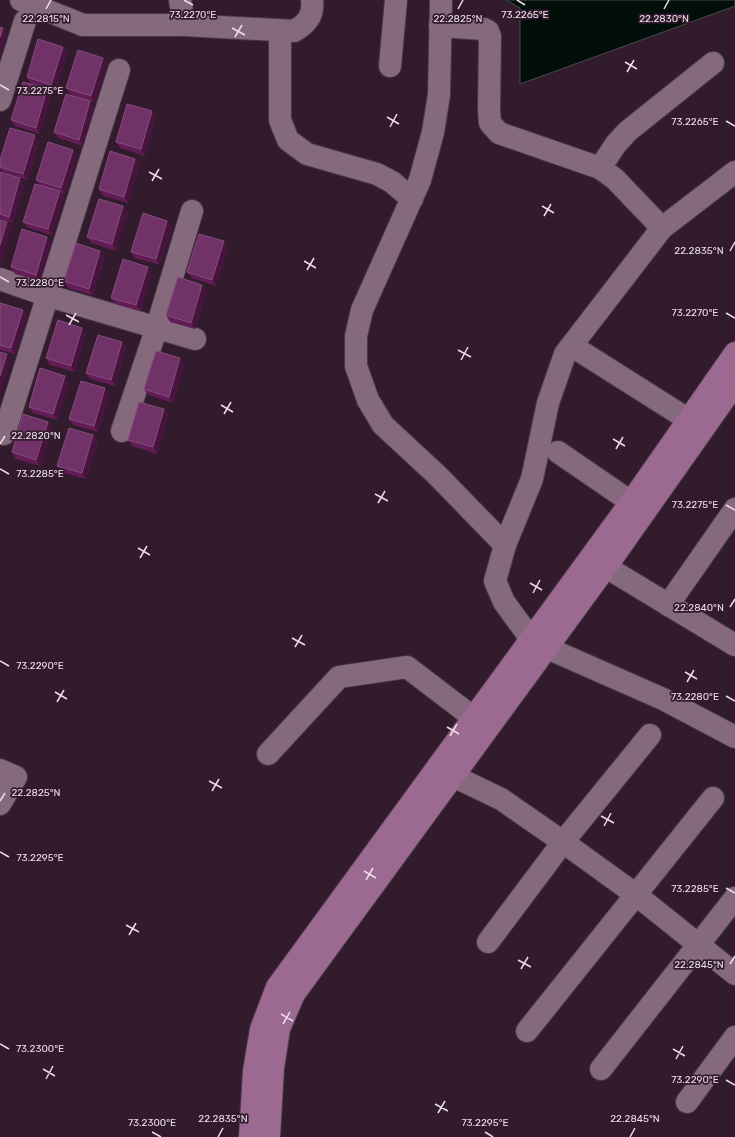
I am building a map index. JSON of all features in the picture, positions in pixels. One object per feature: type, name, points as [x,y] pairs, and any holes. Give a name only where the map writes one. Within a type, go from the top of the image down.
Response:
[{"type":"street","points":[[21,0],[83,25],[184,25],[294,32],[303,27],[310,19],[312,0]]},
{"type":"street","points":[[180,0],[184,25]]},
{"type":"street","points":[[390,66],[396,0]]},
{"type":"street","points":[[441,0],[439,95],[433,132],[420,180],[362,310],[356,336],[356,366],[368,400],[383,425],[437,475],[505,545]]},
{"type":"street","points":[[0,100],[25,21]]},
{"type":"street","points":[[440,26],[484,29],[488,31],[490,36],[490,123],[498,133],[600,168],[615,179],[662,228]]},
{"type":"street","points":[[280,31],[280,120],[288,140],[307,154],[377,174],[392,182],[412,199]]},
{"type":"street","points":[[600,168],[616,144],[628,131],[713,63]]},
{"type":"street","points":[[4,434],[49,296],[119,70]]},
{"type":"street","points":[[735,172],[662,228],[572,346],[564,354],[548,403],[532,479],[505,545],[495,581],[504,602],[539,643],[663,699],[735,736]]},
{"type":"street","points":[[122,431],[192,211]]},
{"type":"street","points":[[0,279],[49,296],[194,340]]},
{"type":"street","points":[[572,346],[689,420]]},
{"type":"street","points":[[269,1137],[273,1068],[279,1029],[294,994],[453,776],[631,502],[735,354]]},
{"type":"street","points":[[250,1137],[254,1071],[261,1029],[277,988],[474,718],[606,567],[735,384]]},
{"type":"street","points":[[558,452],[631,502]]},
{"type":"street","points":[[668,605],[735,509]]},
{"type":"street","points":[[606,567],[735,645]]},
{"type":"street","points":[[268,754],[339,677],[408,667],[474,718]]},
{"type":"street","points":[[488,942],[564,842],[650,735]]},
{"type":"street","points":[[0,770],[16,777],[0,804]]},
{"type":"street","points":[[453,776],[501,799],[564,842],[635,894],[735,974]]},
{"type":"street","points":[[527,1031],[713,798]]},
{"type":"street","points":[[601,1069],[735,898]]},
{"type":"street","points":[[687,1102],[735,1037]]},
{"type":"shaded area","points":[[506,0],[735,0],[735,6],[520,84],[520,8]]},
{"type":"building","points":[[0,27],[3,28],[0,37]]},
{"type":"building","points":[[38,39],[63,47],[51,85],[27,77]]},
{"type":"building","points":[[78,50],[103,58],[91,96],[66,88]]},
{"type":"building","points":[[23,82],[47,89],[36,128],[11,120]]},
{"type":"building","points":[[66,94],[90,101],[79,140],[54,132]]},
{"type":"building","points":[[127,104],[152,111],[141,149],[116,142]]},
{"type":"building","points":[[10,128],[35,135],[23,174],[0,167],[0,160]]},
{"type":"building","points":[[48,142],[73,150],[61,188],[36,180]]},
{"type":"building","points":[[110,151],[135,159],[124,197],[99,189]]},
{"type":"building","points":[[0,172],[20,178],[9,217],[0,214]]},
{"type":"building","points":[[35,184],[60,191],[48,229],[23,222]]},
{"type":"building","points":[[99,199],[123,206],[112,244],[87,237]]},
{"type":"building","points":[[143,213],[167,221],[156,259],[131,252]]},
{"type":"building","points":[[0,220],[7,222],[0,245]]},
{"type":"building","points":[[22,229],[47,237],[36,275],[11,267]]},
{"type":"building","points":[[199,234],[224,241],[212,280],[187,272]]},
{"type":"building","points":[[76,243],[100,251],[89,289],[64,281]]},
{"type":"building","points":[[123,259],[148,267],[136,305],[111,298]]},
{"type":"building","points":[[178,277],[202,285],[191,323],[166,315]]},
{"type":"building","points":[[0,303],[23,310],[11,348],[0,345]]},
{"type":"building","points":[[58,320],[82,328],[71,366],[46,358]]},
{"type":"building","points":[[98,335],[122,342],[111,380],[86,373]]},
{"type":"building","points":[[156,351],[180,358],[169,397],[144,389]]},
{"type":"building","points":[[0,352],[7,354],[0,376]]},
{"type":"building","points":[[40,368],[65,376],[53,414],[29,407]]},
{"type":"building","points":[[81,381],[105,388],[94,426],[69,419]]},
{"type":"building","points":[[139,402],[164,409],[153,447],[128,440]]},
{"type":"building","points":[[23,414],[48,422],[36,460],[12,452]]},
{"type":"building","points":[[69,428],[93,435],[82,473],[57,466]]}]
